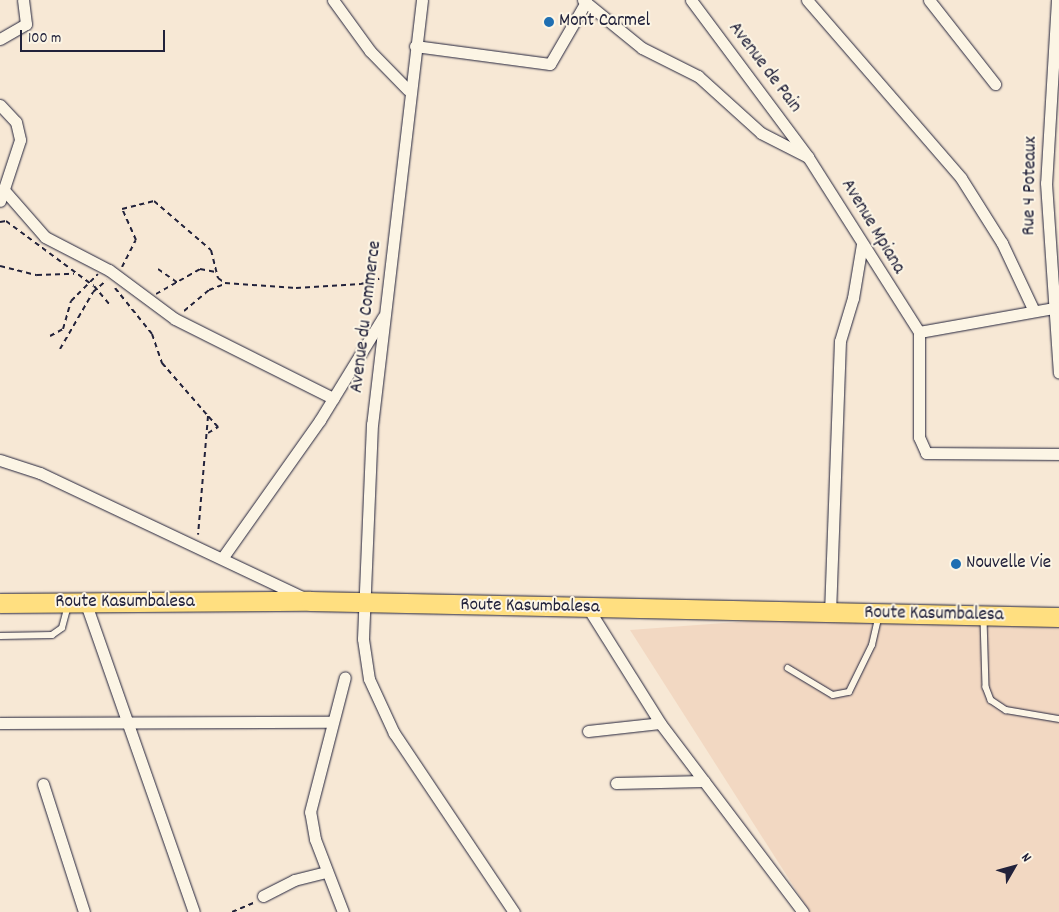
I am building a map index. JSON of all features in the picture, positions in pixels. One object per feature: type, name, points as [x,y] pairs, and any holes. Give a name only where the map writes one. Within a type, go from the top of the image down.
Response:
[{"type":"highway","name":"Route Kasumbalesa","points":[[0,603],[310,601],[362,604],[1059,617]]},
{"type":"street","points":[[0,39],[26,24],[23,0]]},
{"type":"street","points":[[333,0],[370,51],[408,90]]},
{"type":"street","name":"Avenue du Commerce","points":[[422,0],[408,90],[390,278],[372,424],[362,604],[363,639],[369,678],[394,733],[514,912]]},
{"type":"street","name":"Avenue de Pain","points":[[691,0],[808,157]]},
{"type":"street","points":[[807,0],[961,178],[1002,242],[1034,311]]},
{"type":"street","points":[[929,0],[995,84]]},
{"type":"street","name":"Rue 4 Poteaux","points":[[1057,0],[1046,183],[1057,307],[1058,373]]},
{"type":"street","points":[[415,46],[550,64],[584,1],[642,48],[698,76],[761,132],[808,157]]},
{"type":"street","points":[[0,105],[16,122],[20,140],[2,195],[17,200],[45,237],[113,274],[144,299],[175,319],[333,398]]},
{"type":"street","name":"Avenue Mpiana","points":[[808,157],[919,332]]},
{"type":"street","points":[[830,612],[840,341],[853,298],[862,244]]},
{"type":"street","points":[[1057,307],[919,332],[919,437],[926,453],[1059,454]]},
{"type":"street","points":[[223,557],[333,398],[386,312]]},
{"type":"street","points":[[0,460],[40,473],[223,557],[310,601]]},
{"type":"street","points":[[77,604],[125,723],[194,912]]},
{"type":"street","points":[[588,608],[660,723],[803,912]]},
{"type":"street","points":[[343,912],[327,872],[310,812],[331,722],[345,678]]},
{"type":"street","points":[[0,724],[331,722]]},
{"type":"street","points":[[588,731],[660,723]]},
{"type":"street","points":[[616,783],[704,781]]},
{"type":"street","points":[[43,784],[84,912]]},
{"type":"street","points":[[263,896],[294,880],[327,872]]},
{"type":"lane","points":[[0,636],[52,635],[62,628],[77,604]]},
{"type":"lane","points":[[788,668],[833,695],[849,692],[872,644],[880,615]]},
{"type":"lane","points":[[984,616],[986,687],[991,700],[1006,710],[1059,719]]},
{"type":"path","points":[[50,336],[63,329],[71,301],[88,282],[113,274],[124,266],[136,246],[122,209],[154,201],[211,250],[216,272],[228,284]]},
{"type":"path","points":[[0,222],[6,221],[96,288],[111,306]]},
{"type":"path","points":[[0,266],[37,275],[76,274]]},
{"type":"path","points":[[158,268],[178,283]]},
{"type":"path","points":[[144,299],[178,283],[200,269],[216,272]]},
{"type":"path","points":[[113,274],[114,292],[134,308],[152,334],[162,363],[218,427],[208,433]]},
{"type":"path","points":[[175,319],[209,290],[228,284],[273,283],[296,288],[390,278]]},
{"type":"path","points":[[60,349],[96,288]]},
{"type":"path","points":[[197,545],[204,490],[200,468],[208,433],[208,416]]},
{"type":"path","points":[[232,912],[263,896]]},
{"type":"shaded area","points":[[830,615],[1059,624],[1059,912],[810,912],[630,630]]},
{"type":"place","name":"Mont Carmel","points":[[549,22]]},
{"type":"place","name":"Nouvelle Vie","points":[[956,564]]}]
